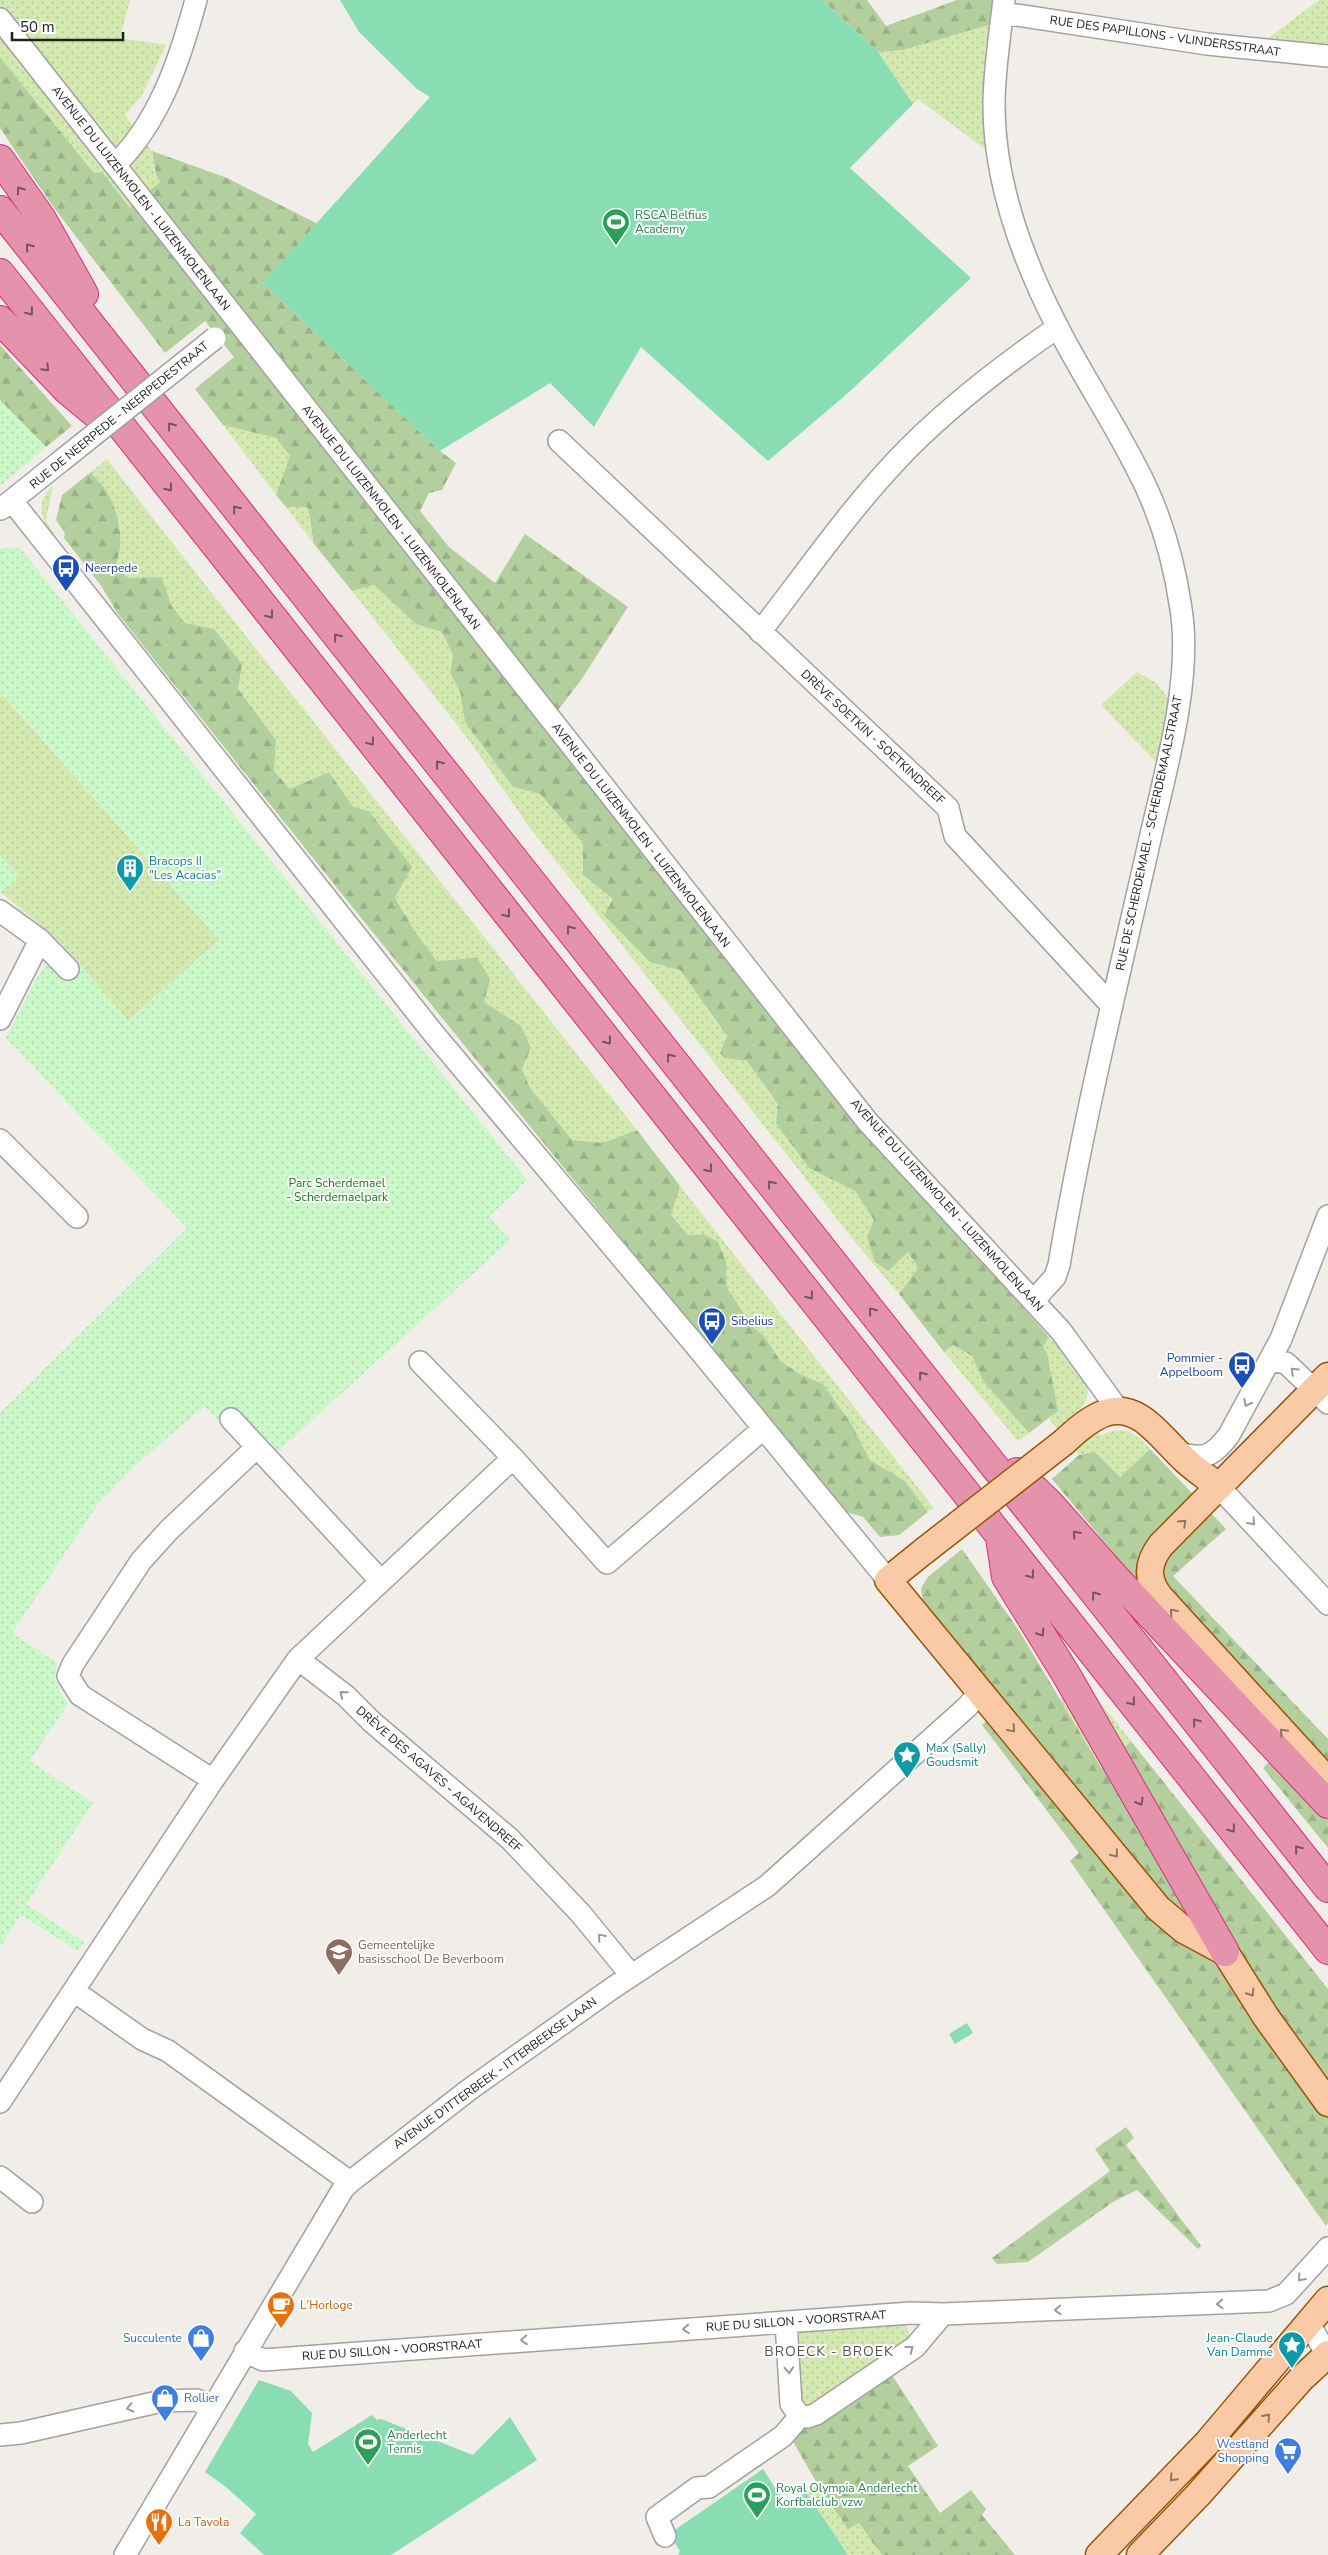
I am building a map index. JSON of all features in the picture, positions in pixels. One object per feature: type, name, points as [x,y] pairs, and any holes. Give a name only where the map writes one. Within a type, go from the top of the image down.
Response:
[{"type":"highway","points":[[0,160],[42,219],[124,368]]},
{"type":"highway","points":[[0,210],[1328,1888]]},
{"type":"highway","points":[[0,273],[1328,1950]]},
{"type":"highway","points":[[0,320],[68,391],[139,450]]},
{"type":"highway","points":[[942,1400],[1050,1504],[1112,1575],[1328,1804]]},
{"type":"highway","points":[[1000,1536],[1006,1577],[1067,1676],[1225,1952]]},
{"type":"main road","points":[[1323,1390],[1219,1487],[1155,1553],[1149,1571],[1152,1584],[1181,1622],[1328,1781]]},
{"type":"main road","points":[[1219,1487],[1176,1452],[1147,1422],[1134,1414],[1119,1411],[1105,1413],[1086,1423],[888,1580],[1036,1757],[1158,1908],[1184,1930],[1225,1952],[1266,2017],[1328,2103]]},
{"type":"main road","points":[[1099,2555],[1319,2326],[1328,2300]]},
{"type":"main road","points":[[1140,2555],[1203,2489],[1301,2379],[1327,2356]]},
{"type":"street","points":[[115,165],[135,143],[158,106],[181,54],[196,0]]},
{"type":"street","name":"RUE DES PAPILLONS - VLINDERSSTRAAT","points":[[1004,7],[1207,44],[1328,56]]},
{"type":"street","name":"RUE DE SCHERDEMAEL - SCHERDEMAALSTRAAT","points":[[1004,7],[994,73],[994,109],[1000,170],[1031,270],[1058,328],[1137,468],[1160,523],[1175,570],[1185,650],[1175,722],[1112,1006],[1059,1265],[1055,1277],[1033,1301]]},
{"type":"street","name":"AVENUE DU LUIZENMOLEN - LUIZENMOLENLAAN","points":[[0,20],[867,1120],[1079,1352],[1119,1411]]},
{"type":"street","name":"RUE DE NEERPEDE - NEERPEDESTRAAT","points":[[6,505],[237,321]]},
{"type":"street","points":[[760,632],[839,530],[898,460],[941,419],[1028,348],[1058,328]]},
{"type":"street","name":"DRÈVE SOETKIN - SOETKINDREEF","points":[[559,441],[948,808],[955,836],[1112,1006]]},
{"type":"street","points":[[6,505],[434,1034],[888,1580]]},
{"type":"street","points":[[0,911],[40,940],[68,969]]},
{"type":"street","points":[[0,1019],[40,940]]},
{"type":"street","points":[[0,1140],[77,1217]]},
{"type":"street","points":[[1176,1452],[1195,1457],[1208,1456],[1220,1448],[1238,1420],[1270,1360],[1300,1293],[1328,1216]]},
{"type":"street","points":[[1270,1360],[1286,1363],[1323,1390]]},
{"type":"street","points":[[420,1362],[513,1458],[607,1562],[763,1429]]},
{"type":"street","points":[[231,1419],[380,1580]]},
{"type":"street","points":[[213,1780],[80,1695],[72,1686],[68,1676],[73,1664],[141,1561],[169,1530],[257,1447]]},
{"type":"street","points":[[0,2102],[213,1780],[298,1659],[380,1580],[513,1458]]},
{"type":"street","points":[[1219,1487],[1328,1604]]},
{"type":"street","name":"DRÈVE DES AGAVES - AGAVENDREEF","points":[[298,1659],[346,1696],[372,1722],[510,1839],[581,1914],[631,1975]]},
{"type":"street","name":"AVENUE D'ITTERBEEK - ITTERBEEKSE LAAN","points":[[129,2553],[210,2408],[343,2189],[470,2089],[631,1975],[767,1886],[960,1713],[980,1692]]},
{"type":"street","points":[[74,1991],[142,2039],[168,2051],[350,2182]]},
{"type":"street","points":[[0,2177],[32,2202]]},
{"type":"street","name":"RUE DU SILLON - VOORSTRAAT","points":[[245,2351],[263,2360],[911,2313],[943,2314],[1269,2301],[1286,2294],[1328,2248]]},
{"type":"street","points":[[786,2322],[791,2404],[800,2416],[808,2417],[816,2414],[915,2346],[943,2314]]},
{"type":"street","points":[[1319,2326],[1327,2356]]},
{"type":"street","points":[[0,2435],[21,2434],[162,2401],[197,2400],[210,2408]]},
{"type":"street","points":[[665,2536],[657,2517],[697,2488],[708,2487],[783,2436],[800,2416]]},
{"type":"green space","points":[[0,0],[130,0],[120,38],[166,45],[142,95],[125,115],[152,151],[155,175],[160,182],[130,208],[102,172],[94,173],[0,57]]},
{"type":"green space","name":"RSCA Belfius Academy","points":[[340,0],[822,0],[878,52],[913,104],[850,168],[971,278],[848,393],[768,461],[641,347],[594,427],[550,383],[440,451],[263,283],[430,97],[417,89],[359,32]]},
{"type":"green space","points":[[822,0],[867,0],[886,26],[957,0],[994,0],[992,24],[903,50],[878,52]]},
{"type":"green space","points":[[1319,0],[1328,0],[1328,47],[1263,42]]},
{"type":"green space","points":[[992,24],[989,152],[918,99],[913,104],[878,52],[903,50]]},
{"type":"green space","points":[[0,57],[94,173],[102,172],[130,208],[160,182],[156,175],[152,151],[227,178],[318,224],[263,283],[440,451],[456,463],[442,490],[429,493],[420,511],[449,547],[495,583],[525,534],[628,607],[581,680],[546,726],[951,1227],[1049,1337],[1043,1347],[1047,1353],[1058,1411],[1029,1433],[983,1381],[972,1356],[953,1345],[944,1352],[899,1294],[918,1268],[908,1252],[888,1271],[875,1262],[867,1237],[874,1220],[855,1191],[809,1168],[776,1123],[778,1104],[747,1061],[725,1058],[720,1053],[727,1036],[680,970],[650,962],[604,915],[613,899],[583,875],[583,843],[540,794],[513,787],[465,722],[460,691],[450,673],[453,655],[442,632],[416,624],[374,585],[352,591],[314,544],[308,507],[286,507],[276,495],[290,456],[276,438],[223,425],[195,389],[234,357],[205,321],[165,353],[52,205],[0,128]]},
{"type":"green space","points":[[0,345],[72,426],[46,447],[0,400]]},
{"type":"green space","points":[[0,400],[46,447],[0,486]]},
{"type":"green space","points":[[223,425],[276,438],[290,456],[276,495]]},
{"type":"green space","points":[[107,459],[637,1130],[603,1144],[572,1140],[530,1088],[522,1069],[531,1048],[521,1026],[483,1002],[437,961],[416,933],[395,898],[404,883],[329,772],[290,789],[274,771],[276,740],[238,689],[242,664],[214,629],[185,623],[171,605],[161,577],[127,578],[116,563],[120,546],[118,519],[106,491],[91,472]]},
{"type":"green space","points":[[91,472],[106,491],[115,510],[120,528],[119,555],[116,563],[127,578],[162,577],[171,605],[185,623],[214,629],[242,664],[238,689],[276,740],[274,771],[290,789],[329,772],[353,807],[369,811],[412,867],[395,898],[416,933],[437,961],[477,958],[490,979],[484,1002],[521,1026],[531,1048],[522,1069],[530,1088],[572,1140],[603,1143],[637,1130],[680,1186],[671,1215],[688,1235],[704,1234],[718,1242],[726,1262],[727,1288],[753,1327],[764,1336],[781,1362],[802,1375],[823,1384],[852,1425],[870,1460],[905,1481],[928,1512],[899,1535],[880,1537],[863,1517],[846,1512],[480,1065],[118,614],[102,587],[64,538],[65,533],[56,520],[62,495]]},
{"type":"green space","points":[[53,485],[46,521],[54,533],[53,537],[45,524],[42,504],[44,497]]},
{"type":"green space","points":[[286,507],[308,507],[314,544]]},
{"type":"green space","name":"Parc Scherdemael - Scherdemaelpark","points":[[0,548],[20,548],[527,1180],[489,1217],[510,1240],[275,1454],[237,1412],[222,1424],[204,1406],[135,1466],[98,1504],[12,1633],[57,1663],[57,1685],[68,1704],[30,1761],[93,1803],[26,1904],[84,1942],[78,1951],[21,1915],[0,1947],[0,1413],[187,1228],[6,1038],[36,979],[62,944],[129,1021],[219,940],[4,695],[0,698]]},
{"type":"green space","points":[[374,585],[416,624],[442,632],[453,655],[450,673],[460,691],[465,722],[513,787],[540,794],[583,843],[583,875],[613,899],[650,962],[680,970],[727,1037],[725,1058],[747,1060],[778,1104],[809,1168],[855,1191],[874,1220],[867,1237],[908,1252],[918,1268],[899,1294],[856,1243],[530,828],[468,739],[352,591]]},
{"type":"green space","points":[[1137,672],[1156,683],[1172,703],[1160,755],[1155,761],[1101,705]]},
{"type":"green space","points":[[3,695],[219,940],[128,1021],[62,944],[1,892],[20,876],[0,856],[0,698]]},
{"type":"green space","points":[[0,856],[20,876],[1,892],[0,892]]},
{"type":"green space","points":[[680,1186],[934,1508],[928,1512],[905,1481],[870,1460],[852,1425],[823,1384],[802,1375],[781,1362],[764,1336],[753,1327],[727,1288],[726,1262],[704,1234],[688,1235],[671,1215]]},
{"type":"green space","points":[[1049,1337],[1073,1362],[1086,1381],[1088,1391],[1086,1401],[1079,1411],[1101,1435],[1122,1430],[1133,1434],[1150,1449],[1120,1477],[1095,1452],[1079,1455],[1049,1419],[1058,1410],[1043,1347]]},
{"type":"green space","points":[[953,1345],[972,1356],[983,1381],[1029,1433],[1018,1441],[944,1352]]},
{"type":"green space","points":[[1150,1449],[1226,1529],[1173,1576],[1328,1739],[1328,1770],[1139,1584],[1052,1479],[1079,1455],[1095,1452],[1120,1477]]},
{"type":"green space","points":[[962,1549],[1018,1629],[1101,1768],[1131,1741],[1328,1989],[1328,2223],[1326,2226],[1070,1861],[1079,1853],[982,1725],[1004,1704],[923,1605],[921,1588],[928,1577]]},
{"type":"green space","points":[[1085,1683],[1131,1741],[1101,1768],[1060,1699]]},
{"type":"green space","points":[[1270,1761],[1328,1820],[1328,1848],[1263,1768]]},
{"type":"green space","points":[[967,2023],[973,2033],[955,2044],[949,2034]]},
{"type":"green space","points":[[1126,2127],[1134,2138],[1126,2145],[1201,2246],[1198,2249],[1137,2190],[1113,2202],[1028,2262],[997,2264],[992,2258],[1110,2171],[1095,2149]]},
{"type":"green space","points":[[900,2321],[908,2328],[908,2339],[811,2406],[805,2405],[799,2398],[796,2333],[800,2330]]},
{"type":"green space","points":[[890,2372],[938,2446],[908,2466],[940,2513],[971,2490],[986,2509],[982,2515],[1015,2555],[882,2555],[859,2523],[848,2529],[818,2485],[791,2438]]},
{"type":"green space","name":"Anderlecht Tennis","points":[[259,2380],[291,2391],[312,2413],[308,2444],[313,2452],[372,2415],[377,2420],[381,2419],[473,2455],[510,2417],[537,2460],[391,2555],[264,2555],[240,2533],[256,2514],[226,2487],[205,2472]]},
{"type":"green space","name":"Royal Olympia Anderlecht Korfbalclub vzw","points":[[763,2469],[786,2505],[806,2492],[848,2555],[678,2555],[680,2551],[669,2534]]},
{"type":"green space","points":[[818,2485],[848,2528],[859,2522],[882,2555],[848,2555],[806,2492]]},
{"type":"place","name":"RSCA Belfius Academy","points":[[616,246]]},
{"type":"place","name":"Neerpede","points":[[66,592]]},
{"type":"place","name":"Bracops II \"Les Acacias\"","points":[[130,892]]},
{"type":"place","name":"Sibelius","points":[[712,1345]]},
{"type":"place","name":"Pommier - Appelboom","points":[[1242,1389]]},
{"type":"place","name":"Max (Sally) Goudsmit","points":[[907,1779]]},
{"type":"place","name":"Gemeentelijke basisschool De Beverboom","points":[[339,1976]]},
{"type":"place","name":"L'Horloge","points":[[281,2329]]},
{"type":"place","name":"Succulente","points":[[201,2362]]},
{"type":"place","name":"Jean-Claude Van Damme","points":[[1292,2369]]},
{"type":"place","name":"Rollier","points":[[165,2422]]},
{"type":"place","name":"Anderlecht Tennis","points":[[368,2466]]},
{"type":"place","name":"Westland Shopping","points":[[1288,2475]]},
{"type":"place","name":"Royal Olympia Anderlecht Korfbalclub vzw","points":[[757,2519]]},
{"type":"place","name":"La Tavola","points":[[159,2546]]},
{"type":"district","name":"BROECK - BROEK","points":[[829,2351]]}]
